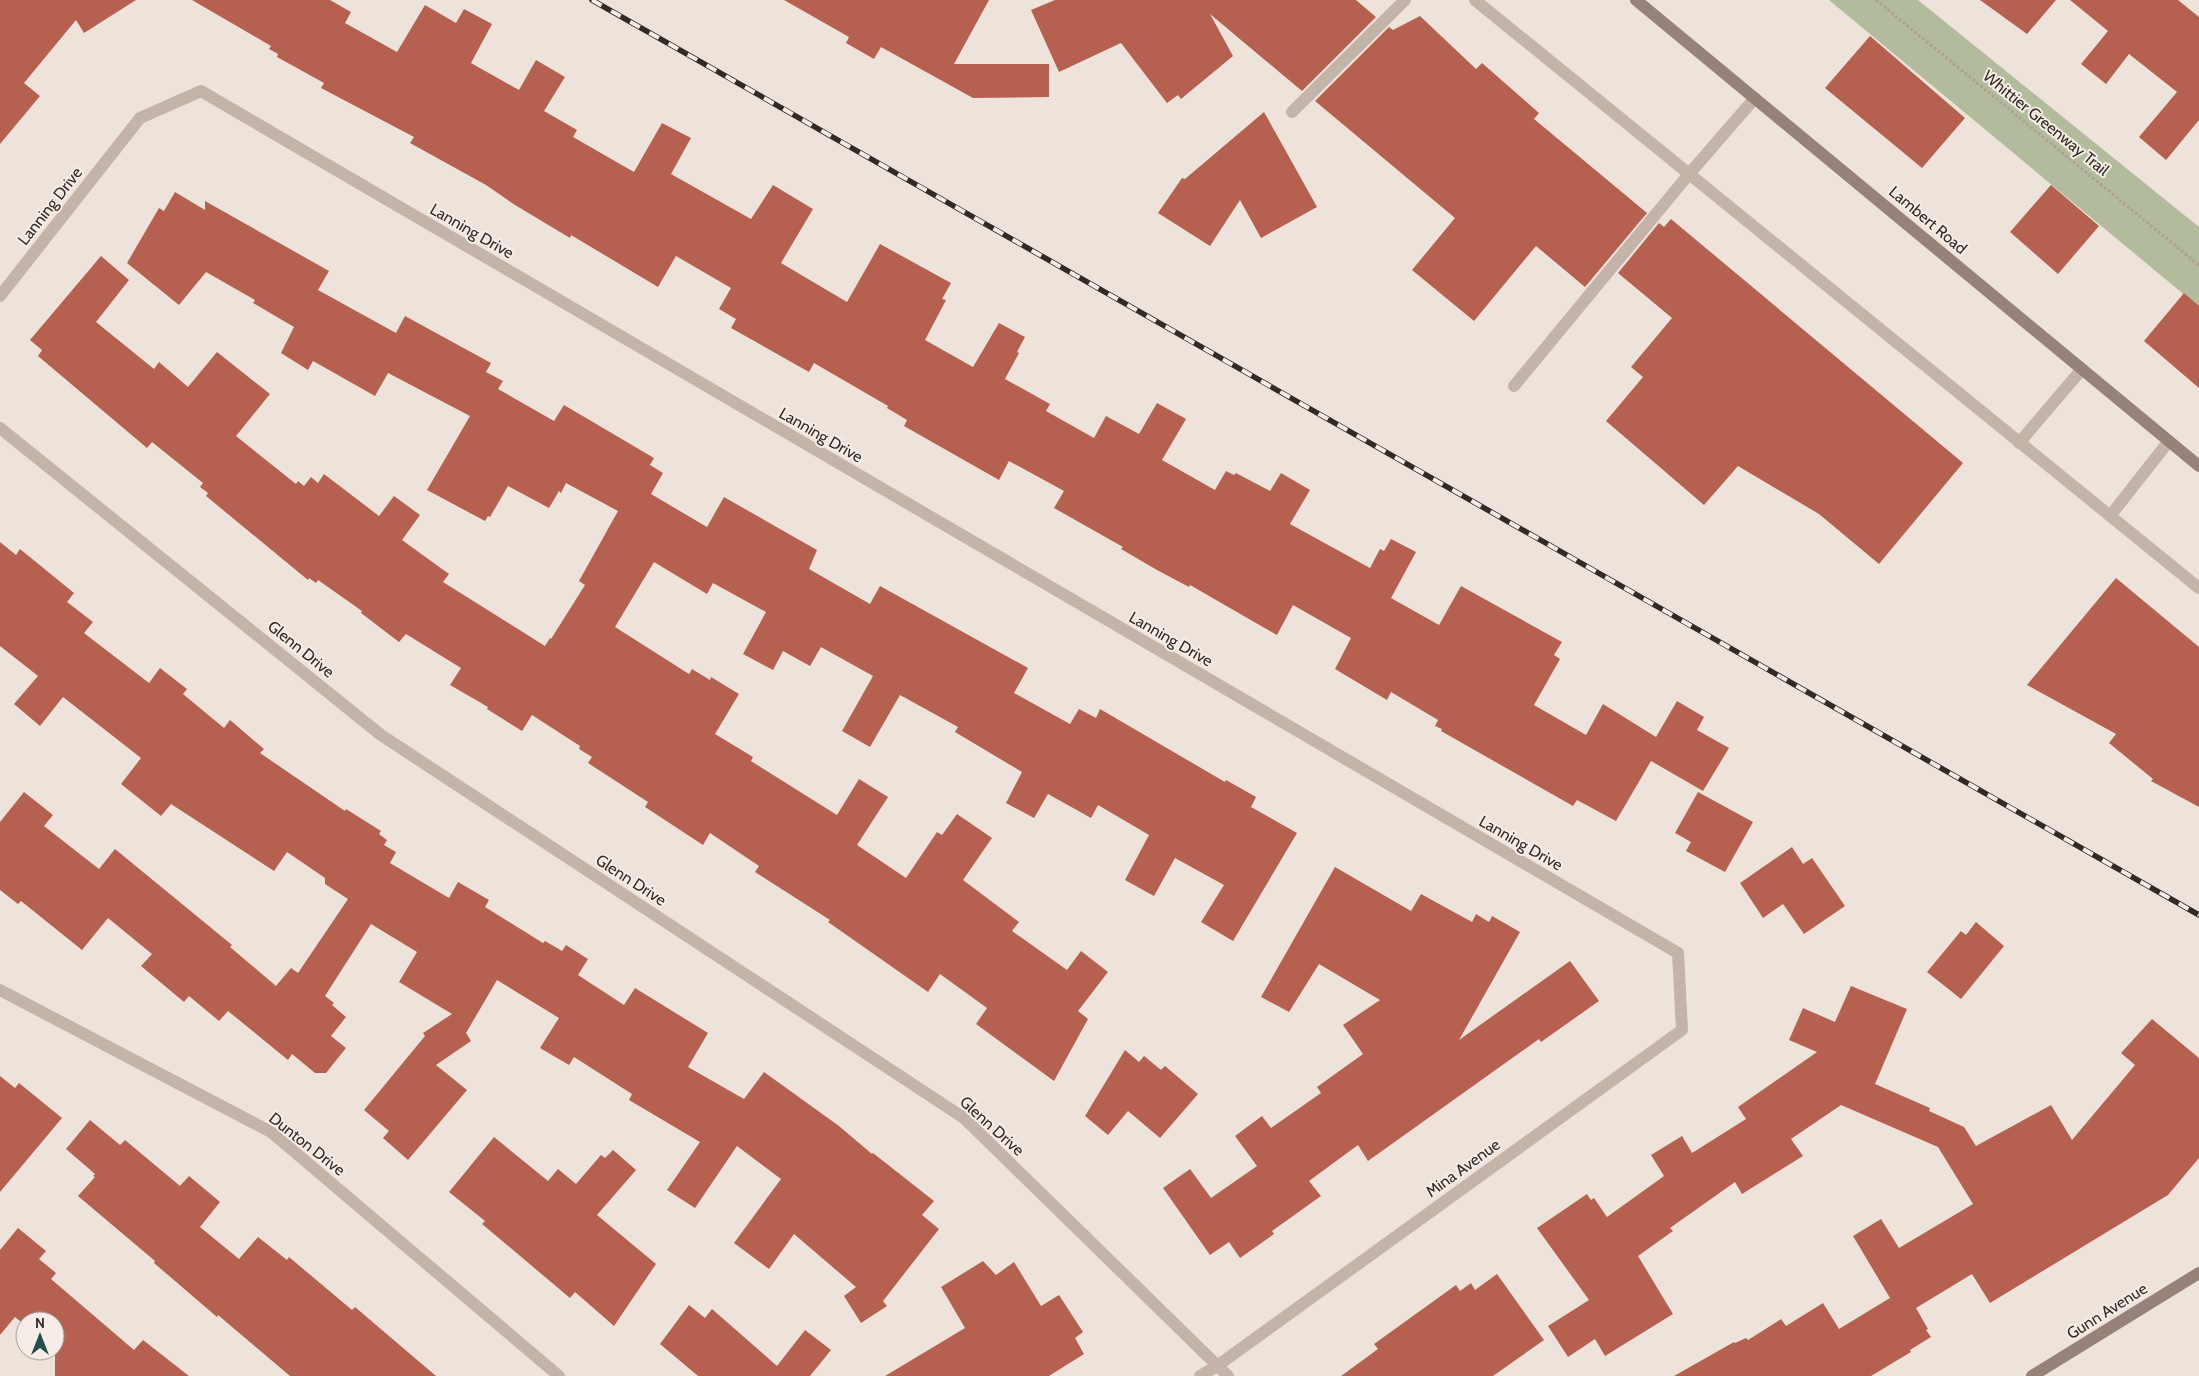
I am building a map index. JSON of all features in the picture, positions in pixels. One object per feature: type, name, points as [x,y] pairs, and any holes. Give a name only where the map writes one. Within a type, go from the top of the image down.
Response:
[{"type":"main road","name":"Lambert Road","points":[[1636,0],[2199,466]]},
{"type":"main road","name":"Gunn Avenue","points":[[2040,1374],[2199,1273]]},
{"type":"street","points":[[1292,112],[1405,0]]},
{"type":"street","points":[[1475,0],[2199,588]]},
{"type":"street","name":"Lanning Drive","points":[[0,296],[140,118],[201,92],[1678,954]]},
{"type":"street","points":[[1514,386],[1689,174],[1755,98]]},
{"type":"street","points":[[2020,443],[2082,369]]},
{"type":"street","name":"Glenn Drive","points":[[0,428],[381,735],[964,1118],[1228,1376]]},
{"type":"street","points":[[2110,516],[2169,441]]},
{"type":"street","name":"Mina Avenue","points":[[1200,1376],[1217,1366],[1682,1030],[1678,954]]},
{"type":"street","name":"Dunton Drive","points":[[0,990],[271,1132],[559,1376]]},
{"type":"path","name":"Whittier Greenway Trail","points":[[1876,0],[2199,265]]},
{"type":"green space","points":[[1829,0],[1918,0],[2199,227],[2199,307]]},
{"type":"building","points":[[0,0],[136,0],[84,33],[76,20],[24,83],[40,96],[0,144]]},
{"type":"building","points":[[192,0],[330,0],[351,12],[345,23],[397,52],[425,5],[456,23],[464,9],[492,24],[471,63],[519,90],[536,60],[565,77],[544,111],[577,130],[573,137],[634,172],[662,123],[691,138],[671,174],[751,219],[773,185],[813,209],[781,263],[847,302],[880,244],[951,283],[942,299],[946,300],[925,340],[973,367],[999,323],[1025,337],[1005,379],[1050,404],[1046,411],[1094,438],[1106,416],[1139,434],[1157,403],[1186,419],[1162,460],[1215,490],[1226,471],[1234,475],[1236,473],[1270,491],[1281,473],[1310,490],[1290,524],[1370,568],[1380,549],[1384,551],[1391,539],[1416,552],[1391,598],[1439,625],[1461,586],[1562,642],[1554,655],[1560,659],[1534,705],[1586,735],[1603,704],[1656,737],[1677,701],[1704,717],[1697,730],[1729,748],[1703,791],[1651,761],[1616,821],[1577,800],[1573,806],[1441,731],[1442,729],[1435,726],[1438,720],[1391,692],[1387,700],[1335,669],[1351,638],[1293,605],[1277,635],[1190,585],[1189,587],[1157,570],[1121,549],[1123,547],[1054,508],[1064,491],[1009,461],[999,480],[904,426],[907,420],[887,408],[888,406],[814,363],[809,372],[731,328],[736,319],[719,309],[731,288],[676,256],[658,287],[571,235],[570,238],[486,185],[410,143],[414,137],[321,88],[324,83],[277,57],[278,54],[269,49],[271,46]]},
{"type":"building","points":[[784,0],[989,0],[954,64],[1049,64],[1049,97],[973,98],[881,47],[874,59],[846,43],[849,37]]},
{"type":"building","points":[[1055,0],[1356,0],[1376,17],[1302,91],[1210,14],[1233,56],[1181,99],[1178,95],[1167,103],[1121,43],[1059,72],[1031,10]]},
{"type":"building","points":[[1980,0],[2056,0],[2027,34]]},
{"type":"building","points":[[2070,0],[2178,0],[2199,17],[2199,120],[2166,160],[2139,137],[2177,92],[2129,54],[2106,84],[2081,64],[2108,31]]},
{"type":"building","points":[[1420,16],[1476,69],[1482,63],[1539,113],[1534,119],[1647,213],[1585,287],[1536,246],[1474,321],[1412,270],[1455,218],[1315,101],[1389,27],[1393,30]]},
{"type":"building","points":[[1870,36],[1965,118],[1922,168],[1825,88]]},
{"type":"building","points":[[1264,112],[1317,207],[1261,238],[1240,200],[1210,246],[1158,213],[1182,178],[1185,179]]},
{"type":"building","points":[[2051,185],[2099,226],[2058,274],[2010,232]]},
{"type":"building","points":[[175,192],[205,210],[205,201],[329,271],[318,290],[396,333],[405,316],[491,363],[486,372],[503,381],[498,389],[554,421],[564,405],[654,458],[650,465],[663,473],[651,494],[707,527],[724,497],[817,550],[809,569],[870,604],[880,586],[1028,668],[1014,693],[1070,724],[1079,709],[1096,718],[1100,709],[1225,782],[1226,780],[1256,797],[1251,807],[1297,833],[1233,941],[1201,922],[1224,885],[1175,858],[1154,896],[1125,880],[1149,835],[1098,805],[1091,818],[1048,794],[1034,818],[1006,803],[1022,772],[955,732],[958,727],[900,695],[870,747],[842,731],[873,676],[821,647],[810,666],[783,651],[773,670],[743,654],[766,612],[713,583],[707,594],[654,562],[615,627],[689,674],[692,669],[710,680],[711,677],[739,694],[715,734],[753,757],[751,761],[837,815],[859,779],[888,797],[857,845],[906,878],[937,832],[942,835],[957,814],[992,838],[963,880],[1019,922],[1012,931],[1067,970],[1081,951],[1108,972],[1078,1011],[1088,1019],[1054,1081],[976,1024],[987,1008],[940,974],[928,992],[828,922],[830,920],[755,872],[759,866],[710,833],[703,845],[645,807],[648,802],[588,763],[592,757],[579,749],[580,746],[532,715],[522,731],[487,709],[488,707],[450,685],[461,668],[406,634],[399,642],[361,613],[362,611],[318,580],[316,583],[309,578],[308,580],[206,496],[208,493],[200,487],[203,483],[152,442],[147,448],[38,356],[42,350],[30,340],[101,256],[129,280],[96,322],[154,369],[159,362],[188,387],[217,352],[270,394],[236,436],[296,484],[298,481],[304,486],[311,477],[318,483],[324,474],[379,516],[394,496],[420,515],[402,540],[449,574],[443,582],[545,646],[585,585],[579,581],[618,511],[566,483],[549,508],[508,486],[490,517],[488,516],[485,521],[427,490],[470,416],[388,373],[375,396],[313,361],[308,370],[281,353],[294,327],[253,303],[255,300],[206,272],[179,305],[127,263],[159,208],[164,211]]},
{"type":"building","points":[[1671,219],[1963,463],[1879,564],[1819,514],[1738,466],[1704,505],[1606,421],[1643,377],[1631,367],[1672,318],[1618,273],[1659,223],[1664,227]]},
{"type":"building","points":[[2184,293],[2199,306],[2199,388],[2144,341]]},
{"type":"building","points":[[0,542],[16,555],[20,549],[74,593],[67,602],[93,622],[84,633],[149,683],[160,668],[187,689],[183,694],[224,728],[230,720],[264,749],[260,753],[345,811],[346,809],[381,831],[379,834],[387,840],[384,845],[396,852],[390,863],[449,898],[458,882],[489,900],[485,907],[543,943],[545,941],[562,951],[566,945],[588,959],[578,975],[624,1005],[635,988],[708,1033],[688,1067],[744,1099],[764,1072],[839,1126],[872,1154],[934,1201],[922,1215],[939,1229],[883,1301],[887,1306],[861,1323],[844,1296],[856,1287],[794,1234],[769,1269],[734,1243],[781,1179],[737,1146],[695,1208],[667,1190],[700,1142],[629,1100],[632,1094],[574,1057],[569,1065],[540,1048],[559,1018],[497,980],[466,1033],[471,1041],[436,1065],[467,1090],[408,1160],[383,1138],[389,1131],[364,1110],[425,1036],[423,1033],[452,1014],[399,982],[417,952],[371,924],[325,996],[346,1017],[331,1036],[346,1048],[326,1073],[315,1073],[292,1054],[288,1060],[228,1011],[219,1021],[189,996],[184,1002],[141,966],[152,954],[108,918],[82,950],[21,901],[18,904],[0,890],[0,822],[24,792],[53,815],[44,826],[99,869],[115,849],[232,945],[230,947],[276,986],[291,968],[298,973],[348,899],[325,884],[325,878],[287,852],[274,871],[171,804],[161,816],[121,784],[141,758],[63,697],[40,726],[14,704],[38,676],[0,646]]},
{"type":"building","points":[[2116,578],[2199,647],[2199,807],[2151,781],[2153,779],[2109,743],[2116,734],[2027,685]]},
{"type":"building","points":[[1698,792],[1753,822],[1725,872],[1686,851],[1691,842],[1675,833]]},
{"type":"building","points":[[1792,847],[1803,864],[1812,858],[1845,906],[1804,934],[1783,904],[1763,918],[1740,883]]},
{"type":"building","points":[[1335,867],[1411,911],[1421,894],[1472,922],[1476,914],[1489,922],[1492,916],[1520,932],[1459,1040],[1570,961],[1599,1001],[1541,1042],[1539,1039],[1368,1161],[1358,1145],[1309,1181],[1321,1196],[1272,1231],[1274,1234],[1240,1258],[1229,1242],[1210,1255],[1163,1188],[1190,1169],[1211,1198],[1257,1166],[1235,1136],[1262,1116],[1271,1128],[1321,1093],[1317,1087],[1363,1054],[1343,1025],[1380,1000],[1319,964],[1289,1012],[1261,997]]},
{"type":"building","points":[[1976,922],[2004,946],[1961,999],[1927,972],[1961,931],[1966,935]]},
{"type":"building","points":[[1851,986],[1907,1009],[1875,1084],[1930,1108],[1929,1111],[1964,1127],[1976,1146],[2051,1105],[2072,1140],[2135,1065],[2121,1053],[2152,1019],[2199,1058],[2199,1158],[2168,1195],[1990,1303],[1972,1274],[1916,1308],[1931,1337],[1910,1350],[1911,1352],[1871,1376],[1674,1376],[1734,1342],[1746,1338],[1748,1340],[1781,1319],[1786,1326],[1823,1303],[1839,1329],[1890,1298],[1853,1236],[1881,1219],[1899,1248],[1973,1204],[1938,1147],[1841,1105],[1791,1139],[1803,1156],[1742,1194],[1735,1182],[1670,1228],[1673,1231],[1638,1256],[1673,1314],[1605,1356],[1595,1339],[1568,1357],[1548,1326],[1589,1300],[1537,1228],[1587,1194],[1591,1200],[1594,1198],[1607,1217],[1664,1176],[1651,1155],[1682,1136],[1692,1153],[1746,1119],[1738,1107],[1817,1052],[1789,1040],[1803,1008],[1835,1022]]},
{"type":"building","points":[[1125,1050],[1139,1062],[1144,1056],[1161,1070],[1165,1066],[1198,1094],[1160,1138],[1128,1111],[1108,1135],[1085,1116]]},
{"type":"building","points":[[0,1076],[15,1088],[19,1083],[62,1118],[0,1192]]},
{"type":"building","points":[[90,1120],[120,1145],[125,1140],[180,1186],[189,1176],[220,1202],[200,1227],[239,1259],[258,1237],[287,1260],[289,1257],[352,1310],[355,1307],[436,1376],[290,1376],[218,1315],[217,1317],[154,1263],[155,1261],[78,1196],[95,1177],[93,1176],[95,1174],[66,1149]]},
{"type":"building","points":[[494,1137],[548,1181],[558,1169],[576,1184],[601,1155],[605,1158],[613,1150],[636,1170],[597,1215],[656,1264],[614,1326],[575,1292],[570,1298],[482,1224],[485,1221],[449,1192]]},
{"type":"building","points":[[18,1228],[46,1251],[39,1259],[56,1273],[51,1279],[134,1350],[143,1340],[189,1376],[55,1376],[55,1361],[65,1361],[65,1311],[15,1311],[15,1317],[0,1335],[0,1250]]},
{"type":"building","points":[[983,1261],[996,1275],[1014,1262],[1041,1306],[1059,1295],[1083,1332],[1075,1338],[1084,1354],[1049,1376],[885,1376],[965,1328],[941,1287]]},
{"type":"building","points":[[1497,1274],[1544,1340],[1493,1376],[1341,1376],[1378,1349],[1374,1344],[1456,1285],[1460,1291],[1471,1283],[1475,1290]]},
{"type":"building","points":[[689,1305],[705,1318],[712,1309],[777,1366],[805,1330],[831,1350],[810,1376],[698,1376],[660,1344]]},
{"type":"railway","points":[[592,0],[2199,915]]}]
